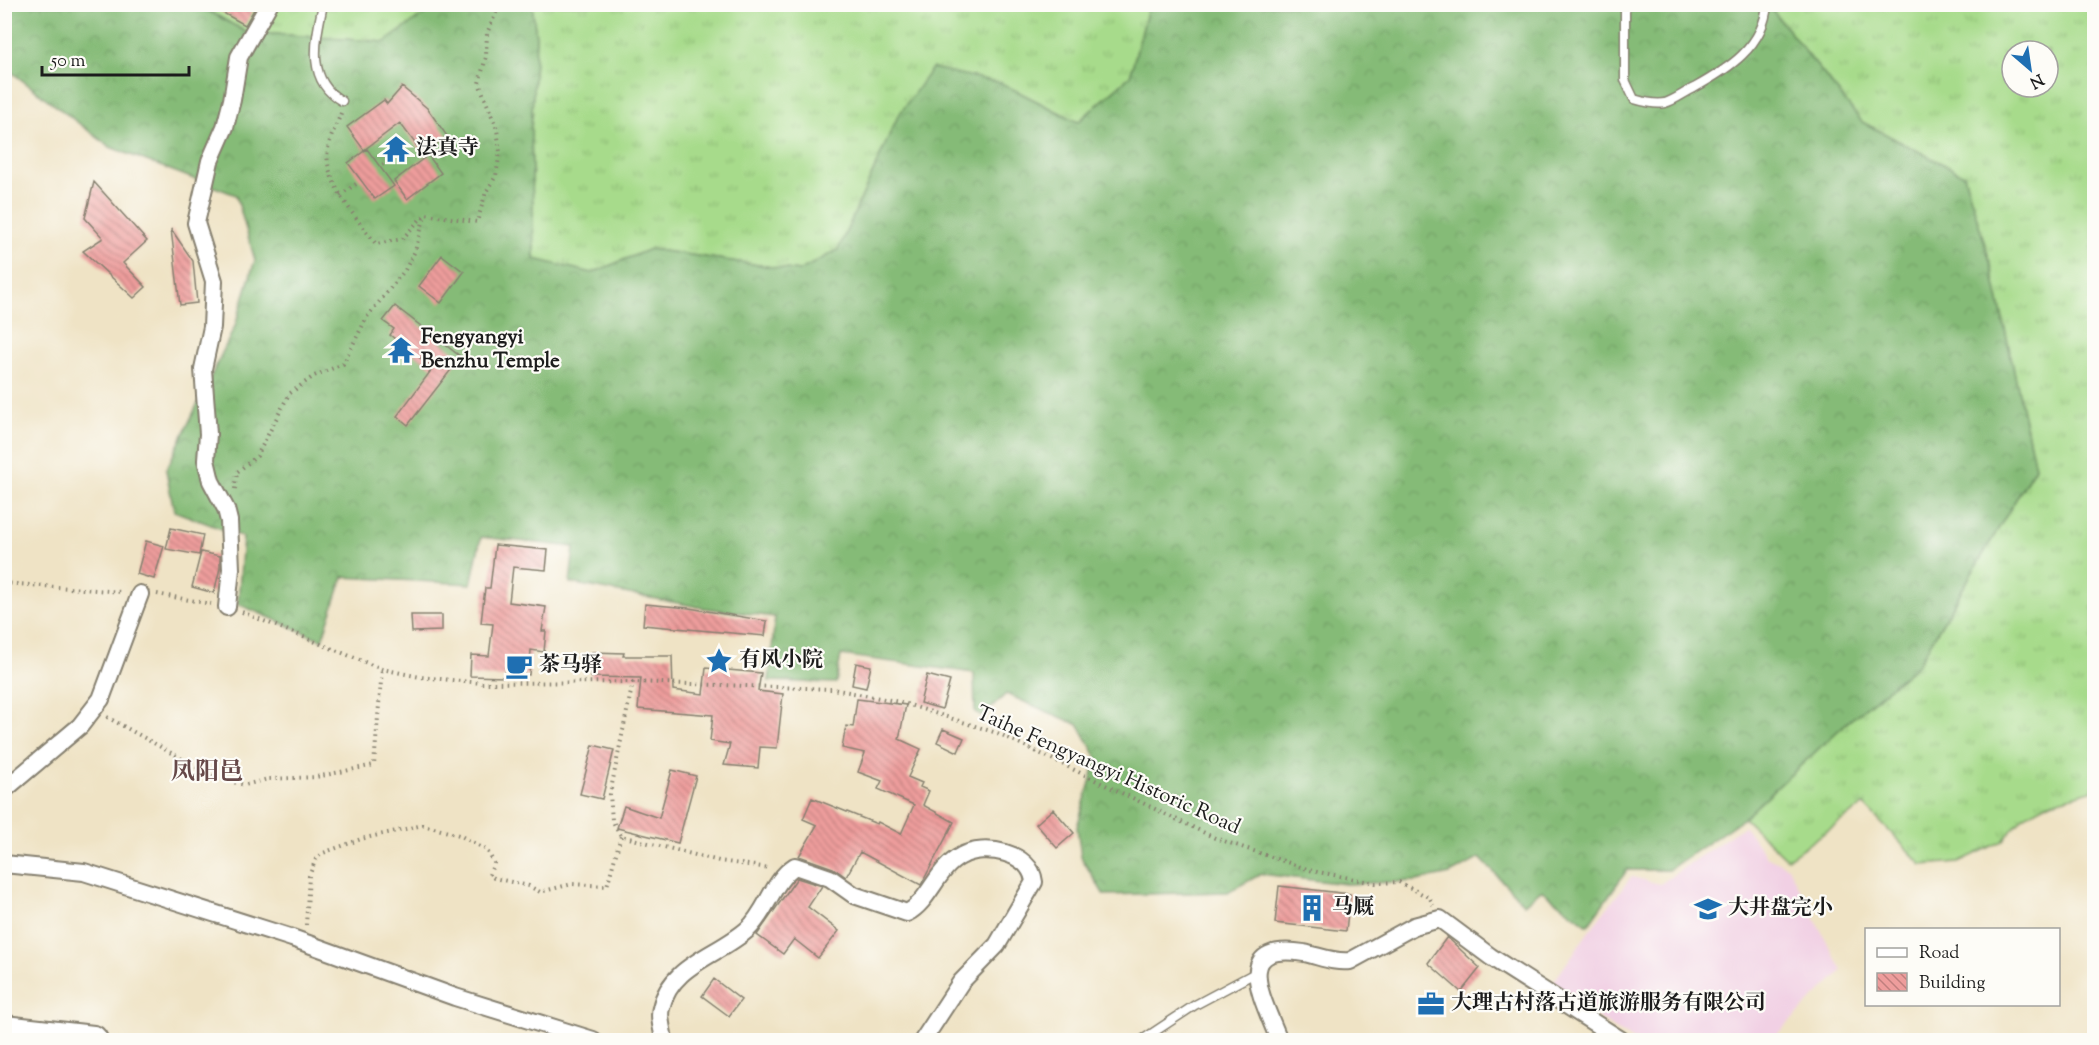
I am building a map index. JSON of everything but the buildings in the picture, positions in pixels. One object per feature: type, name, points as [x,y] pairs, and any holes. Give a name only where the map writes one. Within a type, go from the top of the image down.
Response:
[{"type":"highway","points":[[4,1030],[93,1041]]},
{"type":"street","points":[[227,607],[231,569],[226,509],[211,481],[206,460],[208,434],[203,369],[212,327],[214,281],[196,223],[197,207],[210,161],[225,127],[239,57],[269,4]]},
{"type":"street","points":[[4,790],[80,726],[93,709],[105,689],[140,594]]},
{"type":"street","points":[[664,1041],[660,1010],[669,987],[680,973],[750,927],[789,869],[795,866],[806,867],[854,895],[907,913],[917,908],[941,872],[961,855],[983,849],[1007,852],[1033,873],[1034,882],[997,945],[961,982],[923,1041]]},
{"type":"street","points":[[4,864],[84,872],[305,943],[454,997],[593,1041]]},
{"type":"street","points":[[1279,1041],[1260,991],[1257,972],[1259,963],[1268,954],[1284,950],[1338,962],[1350,962],[1414,926],[1440,919],[1491,957],[1621,1041]]},
{"type":"lane","points":[[324,4],[315,47],[317,68],[329,93],[342,100]]},
{"type":"lane","points":[[1625,4],[1625,80],[1634,99],[1651,104],[1673,99],[1741,57],[1763,26],[1767,4]]},
{"type":"lane","points":[[1142,1041],[1178,1015],[1257,972]]},
{"type":"path","points":[[425,214],[477,222],[486,192],[496,176],[500,152],[497,129],[479,83],[486,57],[487,33],[500,4]]},
{"type":"path","points":[[342,100],[342,110],[327,151],[329,167],[340,195],[376,244],[402,239],[425,214]]},
{"type":"path","points":[[382,165],[402,151]]},
{"type":"path","points":[[340,195],[356,184]]},
{"type":"path","points":[[226,509],[235,489],[237,472],[257,456],[289,394],[314,376],[343,364],[367,317],[405,270],[415,252],[425,214]]},
{"type":"path","name":"Taihe Fengyangyi Historic Road","points":[[4,583],[25,582],[140,594],[168,594],[227,607],[382,669],[420,677],[482,683],[633,682],[833,689],[900,702],[1000,734],[1215,838],[1313,871],[1375,883],[1399,882],[1430,898],[1440,919]]},
{"type":"path","points":[[93,709],[216,778],[245,785],[268,779],[316,777],[374,765],[382,669]]},
{"type":"path","points":[[305,943],[309,876],[316,859],[323,853],[360,839],[423,825],[459,835],[487,850],[494,863],[489,875],[494,878],[529,886],[540,892],[572,884],[607,886],[621,836],[612,820],[610,794],[633,682]]},
{"type":"path","points":[[621,836],[719,861],[789,869]]},
{"type":"shaded area","name":"大井盘完小","points":[[1744,826],[1766,856],[1788,867],[1842,971],[1771,1040],[1633,1040],[1550,987],[1631,877],[1660,884]]},
{"type":"green space","points":[[4,5],[206,5],[207,10],[246,32],[385,42],[437,5],[532,5],[536,37],[531,131],[534,259],[592,273],[650,249],[799,271],[838,250],[898,116],[932,68],[1001,83],[1078,122],[1130,76],[1149,5],[1768,5],[1862,122],[1964,175],[1991,265],[2035,467],[1918,664],[1843,726],[1744,818],[1668,870],[1627,870],[1588,925],[1541,890],[1524,904],[1480,858],[1450,874],[1416,881],[1346,884],[1261,874],[1228,892],[1104,895],[1081,857],[1077,827],[1097,758],[1079,725],[1006,694],[983,716],[975,712],[974,673],[841,655],[836,683],[769,681],[775,617],[704,608],[570,583],[574,547],[481,537],[471,584],[343,577],[322,640],[238,604],[243,537],[174,511],[166,470],[235,326],[255,260],[236,195],[110,147],[5,67]]},
{"type":"green space","points":[[206,5],[437,5],[385,42],[246,32],[207,10]]},
{"type":"green space","points":[[532,5],[1149,5],[1130,76],[1078,122],[1001,83],[898,116],[838,250],[799,271],[650,249],[592,273],[534,259],[531,131],[536,37]]},
{"type":"green space","points":[[1768,5],[2094,5],[2094,790],[2051,802],[2023,817],[2003,841],[1959,862],[1922,865],[1864,805],[1787,859],[1744,818],[1843,726],[1918,664],[2035,467],[1991,265],[1964,175],[1862,122]]},
{"type":"place","name":"法真寺","points":[[396,149]]},
{"type":"place","name":"Fengyangyi Benzhu Temple","points":[[401,350]]},
{"type":"place","name":"有风小院","points":[[719,661]]},
{"type":"place","name":"茶马驿","points":[[519,666]]},
{"type":"place","name":"马厩","points":[[1312,908]]},
{"type":"place","name":"大井盘完小","points":[[1708,909]]},
{"type":"place","name":"大理古村落古道旅游服务有限公司","points":[[1431,1004]]},
{"type":"district","name":"凤阳邑","points":[[207,773]]}]
